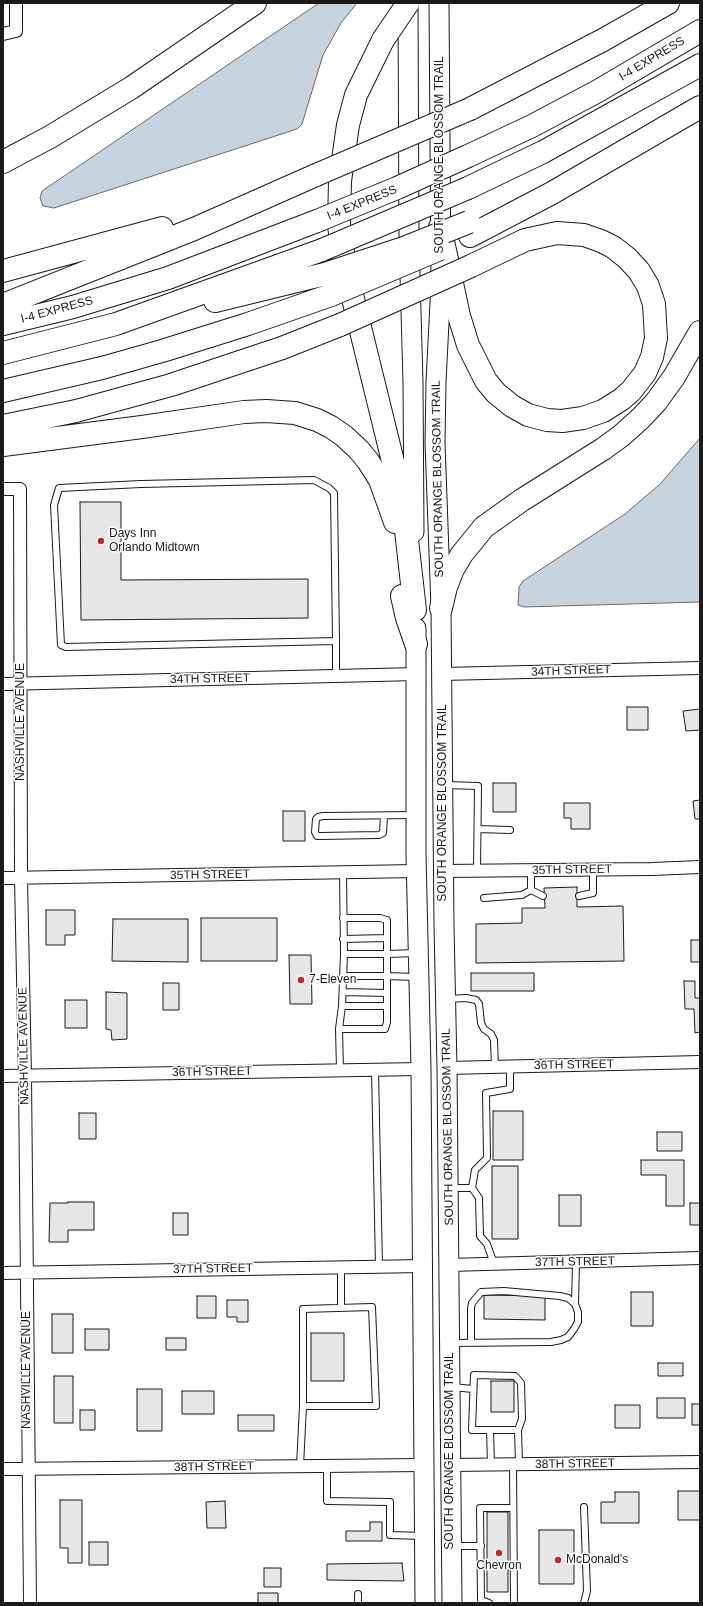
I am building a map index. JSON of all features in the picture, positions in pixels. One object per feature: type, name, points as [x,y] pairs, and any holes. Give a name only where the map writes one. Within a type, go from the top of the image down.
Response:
[{"type":"highway","points":[[3,162],[50,137],[131,88],[255,3]]},
{"type":"highway","points":[[408,3],[383,40],[361,84],[349,117],[340,181],[339,226],[345,266],[400,486],[415,610]]},
{"type":"highway","points":[[3,305],[194,229],[470,109],[603,40],[668,3]]},
{"type":"highway","name":"I-4 EXPRESS","points":[[3,324],[73,307],[168,278],[317,221],[397,188],[532,126],[598,91],[700,31]]},
{"type":"highway","points":[[116,324],[322,250],[468,188],[543,152],[700,65]]},
{"type":"highway","points":[[3,352],[325,274],[404,248],[470,229],[516,213],[700,107]]},
{"type":"highway","points":[[3,271],[162,228],[259,193],[316,175]]},
{"type":"highway","points":[[3,426],[76,411],[171,385],[276,350],[340,325],[471,266],[525,240],[557,233],[584,235],[613,247],[627,258],[639,271],[648,286],[654,304],[656,338],[652,357],[645,373],[631,391],[622,399],[603,411],[583,418],[562,421],[547,420],[528,414],[512,406],[496,393],[486,381],[468,345],[459,316],[440,226]]},
{"type":"highway","points":[[3,391],[102,368],[248,324],[331,295],[470,229]]},
{"type":"highway","points":[[441,608],[446,586],[453,569],[462,554],[484,527],[522,500],[603,449],[621,436],[641,418],[656,402],[674,377],[700,332]]},
{"type":"highway","points":[[3,445],[80,436],[252,411],[295,413],[324,423],[338,431],[355,445],[368,461],[380,480],[393,514],[397,532],[402,596],[407,618],[416,644]]},
{"type":"main road","name":"SOUTH ORANGE BLOSSOM TRAIL","points":[[408,3],[409,241],[413,382],[417,674],[416,815],[421,1069],[425,1603]]},
{"type":"main road","name":"SOUTH ORANGE BLOSSOM TRAIL","points":[[439,3],[441,283],[436,382],[435,443],[441,608],[443,871],[448,1068],[452,1603]]},
{"type":"main road","points":[[417,674],[426,718],[428,838],[443,871]]},
{"type":"main road","points":[[417,871],[426,890],[431,912],[435,999],[446,1033]]},
{"type":"street","points":[[3,34],[16,31],[16,3]]},
{"type":"street","name":"NASHVILLE AVENUE","points":[[3,489],[20,489],[21,878],[25,1076],[30,1603]]},
{"type":"street","name":"34TH STREET","points":[[442,674],[700,668]]},
{"type":"street","name":"34TH STREET","points":[[3,684],[417,674]]},
{"type":"street","name":"35TH STREET","points":[[443,871],[593,870],[700,866]]},
{"type":"street","name":"35TH STREET","points":[[3,878],[417,871]]},
{"type":"street","name":"36TH STREET","points":[[448,1068],[700,1062]]},
{"type":"street","name":"36TH STREET","points":[[3,1076],[421,1069]]},
{"type":"street","name":"37TH STREET","points":[[449,1265],[700,1258]]},
{"type":"street","name":"37TH STREET","points":[[3,1273],[423,1266]]},
{"type":"street","name":"38TH STREET","points":[[451,1464],[700,1462]]},
{"type":"street","name":"38TH STREET","points":[[3,1469],[425,1465]]},
{"type":"lane","points":[[336,641],[66,647],[61,645],[54,505],[59,488],[141,484],[314,480],[329,488],[334,493],[336,641],[336,676]]},
{"type":"lane","points":[[443,785],[478,786],[477,871]]},
{"type":"lane","points":[[384,816],[383,833],[379,835],[317,836],[316,819],[318,817],[416,815]]},
{"type":"lane","points":[[478,829],[510,830]]},
{"type":"lane","points":[[531,870],[531,890]]},
{"type":"lane","points":[[579,896],[593,893],[593,870]]},
{"type":"lane","points":[[340,1070],[339,1029],[343,992],[344,954],[343,872]]},
{"type":"lane","points":[[531,890],[543,896]]},
{"type":"lane","points":[[484,898],[522,895],[531,890]]},
{"type":"lane","points":[[339,1029],[385,1029],[387,1022],[387,920],[380,918],[343,918]]},
{"type":"lane","points":[[343,939],[387,938]]},
{"type":"lane","points":[[344,954],[419,953]]},
{"type":"lane","points":[[343,976],[419,977]]},
{"type":"lane","points":[[343,992],[387,993]]},
{"type":"lane","points":[[446,999],[466,998],[476,1000],[479,1004],[481,1023],[484,1029],[491,1034],[494,1040],[495,1067]]},
{"type":"lane","points":[[342,1006],[387,1006]]},
{"type":"lane","points":[[494,1264],[487,1244],[480,1236],[479,1198],[472,1188],[475,1170],[487,1158],[486,1093],[510,1089],[510,1067]]},
{"type":"lane","points":[[375,1069],[379,1266]]},
{"type":"lane","points":[[449,1188],[472,1188]]},
{"type":"lane","points":[[450,1343],[530,1342],[561,1340],[568,1336],[578,1322],[578,1312],[575,1304],[576,1262]]},
{"type":"lane","points":[[341,1267],[342,1307]]},
{"type":"lane","points":[[471,1343],[471,1308],[472,1303],[481,1292],[504,1291],[560,1296],[568,1298],[575,1304]]},
{"type":"lane","points":[[300,1466],[303,1406],[303,1309],[372,1307],[376,1406],[303,1406]]},
{"type":"lane","points":[[514,1603],[513,1508],[518,1430],[522,1419],[521,1383],[515,1376],[474,1375],[472,1430],[518,1430]]},
{"type":"lane","points":[[451,1387],[473,1388]]},
{"type":"lane","points":[[490,1430],[491,1464]]},
{"type":"lane","points":[[327,1466],[327,1501],[390,1502],[390,1535],[425,1536]]},
{"type":"lane","points":[[584,1507],[587,1591],[584,1603]]},
{"type":"lane","points":[[489,1603],[481,1600],[480,1508],[513,1508]]},
{"type":"lane","points":[[451,1546],[481,1546]]},
{"type":"lane","points":[[358,1594],[358,1603]]},
{"type":"shaded area","points":[[319,3],[357,3],[341,23],[323,55],[302,124],[297,129],[54,208],[43,206],[40,198],[42,191]]},
{"type":"shaded area","points":[[700,438],[700,602],[524,607],[518,605],[519,587],[523,581],[625,514],[660,484]]},
{"type":"building","name":"Days Inn Orlando Midtown","points":[[80,502],[121,502],[121,580],[308,579],[308,618],[81,620]]},
{"type":"building","points":[[627,707],[648,707],[648,730],[627,730]]},
{"type":"building","points":[[700,709],[700,730],[686,731],[683,711]]},
{"type":"building","points":[[493,783],[516,783],[516,812],[493,812]]},
{"type":"building","points":[[700,800],[700,819],[695,819],[693,801]]},
{"type":"building","points":[[564,803],[590,803],[590,829],[571,829],[571,818],[564,818]]},
{"type":"building","points":[[283,811],[305,811],[305,841],[283,841]]},
{"type":"building","points":[[577,887],[577,907],[623,906],[624,961],[476,963],[476,924],[522,923],[522,908],[545,908],[544,888]]},
{"type":"building","points":[[46,910],[75,910],[75,935],[65,935],[65,945],[46,945]]},
{"type":"building","points":[[201,918],[277,918],[277,961],[201,961]]},
{"type":"building","points":[[113,919],[188,919],[188,962],[112,961]]},
{"type":"building","points":[[691,940],[700,940],[700,962],[691,962]]},
{"type":"building","name":"7-Eleven","points":[[289,955],[311,955],[312,1004],[290,1004]]},
{"type":"building","points":[[471,973],[534,973],[534,991],[471,991]]},
{"type":"building","points":[[684,981],[695,981],[695,998],[700,998],[700,1032],[695,1033],[694,1009],[685,1009]]},
{"type":"building","points":[[163,983],[179,983],[179,1010],[163,1010]]},
{"type":"building","points":[[106,992],[127,993],[127,1039],[112,1040],[111,1030],[106,1029]]},
{"type":"building","points":[[65,1000],[87,1000],[87,1028],[65,1028]]},
{"type":"building","points":[[493,1111],[523,1111],[523,1160],[493,1160]]},
{"type":"building","points":[[79,1113],[96,1113],[96,1139],[79,1139]]},
{"type":"building","points":[[657,1132],[682,1132],[682,1151],[657,1151]]},
{"type":"building","points":[[641,1160],[684,1160],[684,1206],[666,1206],[666,1175],[641,1175]]},
{"type":"building","points":[[492,1166],[518,1166],[518,1239],[492,1239]]},
{"type":"building","points":[[559,1195],[581,1195],[581,1226],[559,1226]]},
{"type":"building","points":[[94,1202],[94,1230],[68,1230],[68,1242],[49,1242],[50,1203]]},
{"type":"building","points":[[690,1203],[700,1203],[700,1225],[690,1225]]},
{"type":"building","points":[[173,1213],[188,1213],[188,1235],[173,1235]]},
{"type":"building","points":[[631,1292],[653,1292],[653,1326],[631,1326]]},
{"type":"building","points":[[484,1295],[545,1296],[545,1320],[484,1319]]},
{"type":"building","points":[[197,1296],[216,1296],[216,1318],[197,1318]]},
{"type":"building","points":[[227,1300],[248,1300],[248,1322],[237,1322],[237,1317],[227,1317]]},
{"type":"building","points":[[52,1314],[73,1314],[73,1353],[52,1353]]},
{"type":"building","points":[[85,1329],[109,1329],[109,1350],[85,1350]]},
{"type":"building","points":[[311,1333],[344,1333],[344,1381],[311,1381]]},
{"type":"building","points":[[166,1338],[186,1338],[186,1350],[166,1350]]},
{"type":"building","points":[[658,1363],[683,1363],[683,1376],[658,1376]]},
{"type":"building","points":[[54,1376],[73,1376],[73,1423],[54,1423]]},
{"type":"building","points":[[491,1381],[514,1381],[514,1412],[491,1412]]},
{"type":"building","points":[[137,1389],[162,1389],[162,1431],[137,1431]]},
{"type":"building","points":[[182,1391],[214,1391],[214,1414],[182,1414]]},
{"type":"building","points":[[657,1398],[685,1398],[685,1418],[657,1418]]},
{"type":"building","points":[[692,1404],[700,1404],[700,1425],[692,1425]]},
{"type":"building","points":[[615,1405],[640,1405],[640,1428],[615,1428]]},
{"type":"building","points":[[80,1410],[95,1410],[95,1430],[80,1430]]},
{"type":"building","points":[[238,1415],[274,1415],[274,1431],[238,1431]]},
{"type":"building","points":[[678,1491],[700,1491],[700,1520],[678,1520]]},
{"type":"building","points":[[615,1492],[639,1492],[639,1523],[601,1523],[601,1502],[615,1502]]},
{"type":"building","points":[[60,1500],[82,1500],[82,1563],[68,1563],[68,1548],[60,1548]]},
{"type":"building","points":[[225,1501],[226,1528],[207,1528],[206,1502]]},
{"type":"building","points":[[487,1512],[508,1512],[508,1592],[487,1592]]},
{"type":"building","points":[[370,1522],[382,1522],[382,1541],[346,1541],[346,1531],[370,1531]]},
{"type":"building","points":[[539,1530],[574,1530],[574,1584],[539,1584]]},
{"type":"building","points":[[89,1542],[108,1542],[108,1565],[89,1565]]},
{"type":"building","points":[[402,1563],[404,1581],[327,1580],[327,1564]]},
{"type":"building","points":[[264,1568],[281,1568],[281,1587],[264,1587]]},
{"type":"building","points":[[258,1593],[278,1593],[278,1603],[258,1603]]},
{"type":"place","name":"Days Inn Orlando Midtown","points":[[101,541]]},
{"type":"place","name":"7-Eleven","points":[[301,980]]},
{"type":"place","name":"Chevron","points":[[499,1553]]},
{"type":"place","name":"McDonald's","points":[[558,1560]]}]
